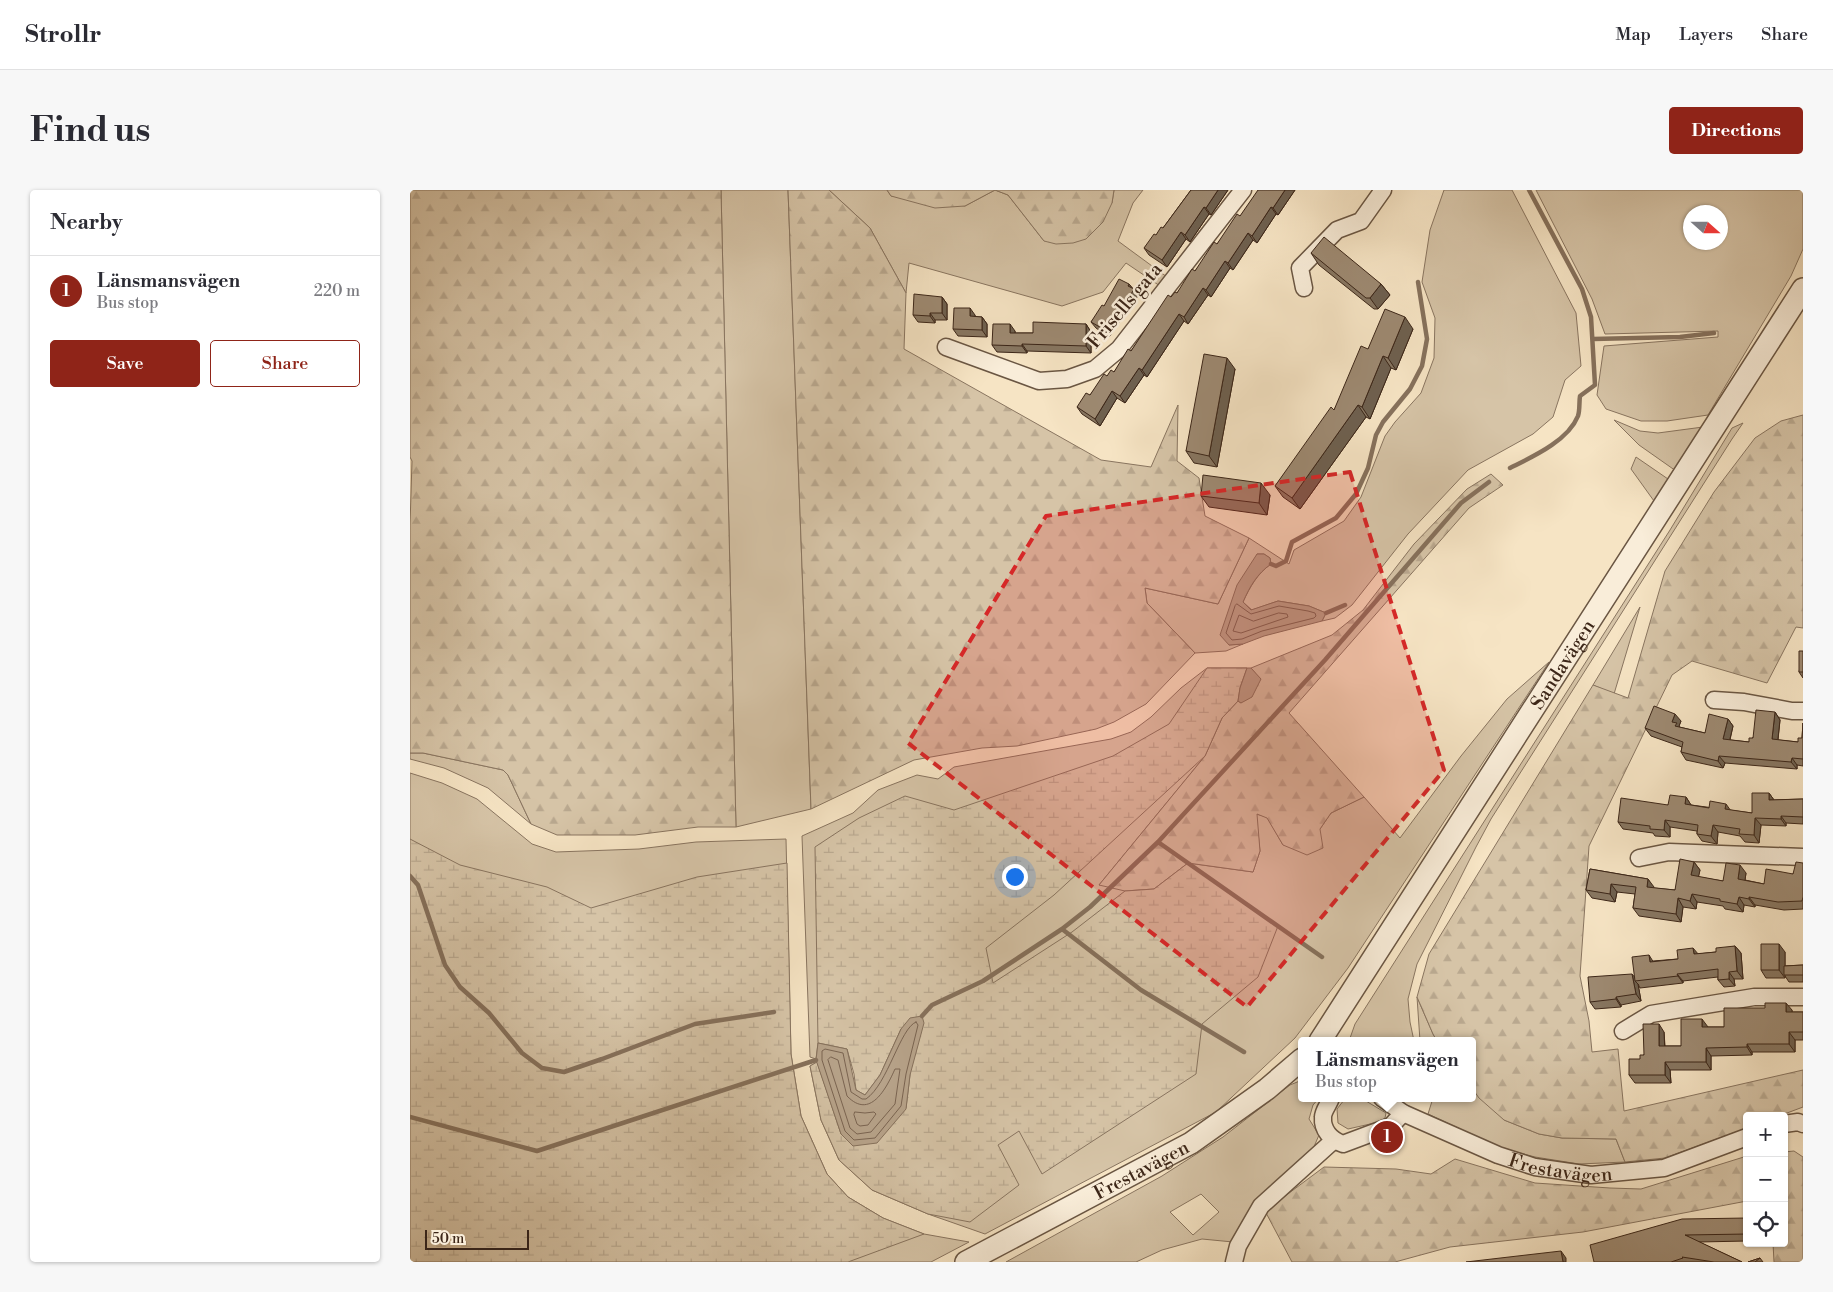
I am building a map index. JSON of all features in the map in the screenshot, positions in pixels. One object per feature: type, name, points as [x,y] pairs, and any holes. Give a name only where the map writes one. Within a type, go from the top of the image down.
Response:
[{"type":"street","name":"Frisells gata","points":[[946,347],[1039,381],[1067,379],[1095,369],[1118,349],[1243,190]]},
{"type":"street","points":[[1304,288],[1300,268],[1337,230],[1360,221],[1383,190]]},
{"type":"street","name":"Sandavägen","points":[[1323,1037],[1803,288]]},
{"type":"street","points":[[1714,700],[1744,702],[1792,711],[1803,711]]},
{"type":"street","points":[[1639,858],[1669,852],[1803,857]]},
{"type":"street","points":[[1624,1031],[1651,1014],[1754,997],[1803,997]]},
{"type":"street","name":"Frestavägen","points":[[966,1262],[1191,1143],[1268,1089],[1298,1063]]},
{"type":"street","points":[[1329,1102],[1323,1115],[1325,1128],[1333,1141],[1343,1144],[1391,1126],[1404,1113]]},
{"type":"street","name":"Frestavägen","points":[[1388,1102],[1404,1113],[1498,1155],[1535,1167],[1591,1175],[1664,1168],[1743,1138]]},
{"type":"street","points":[[1788,1123],[1798,1122],[1803,1124]]},
{"type":"street","points":[[1234,1262],[1238,1246],[1261,1206],[1333,1141]]},
{"type":"highlighted area","points":[[1350,472],[1444,770],[1247,1007],[908,743],[1046,516]]},
{"type":"green space","points":[[410,190],[721,190],[736,827],[698,827],[635,835],[557,835],[531,824],[508,775],[503,770],[423,753],[410,753],[410,525],[412,461],[410,457]]},
{"type":"green space","points":[[721,190],[788,190],[811,809],[736,827]]},
{"type":"green space","points":[[788,190],[829,190],[870,228],[906,293],[904,349],[1101,460],[1151,467],[1178,405],[1177,461],[1199,478],[1205,516],[1249,538],[1218,604],[1145,588],[1147,603],[1195,653],[1146,704],[1114,722],[1096,729],[1017,746],[982,748],[914,760],[811,809]]},
{"type":"green space","points":[[829,190],[887,190],[891,196],[965,206],[995,190],[1008,195],[1044,241],[1112,203],[1114,190],[1143,190],[1133,203],[1118,241],[1167,277],[1160,286],[1126,263],[1103,292],[1062,306],[909,263],[906,293],[870,228]]},
{"type":"green space","points":[[887,190],[995,190],[965,206],[935,208],[891,196]]},
{"type":"green space","points":[[995,190],[1114,190],[1112,203],[1103,222],[1086,239],[1073,243],[1056,244],[1044,241],[1008,195]]},
{"type":"green space","points":[[1444,190],[1512,190],[1576,313],[1581,366],[1565,380],[1553,417],[1533,434],[1468,470],[1408,534],[1352,605],[1335,618],[1322,621],[1326,613],[1309,606],[1278,601],[1252,610],[1243,602],[1254,581],[1271,564],[1270,558],[1264,554],[1257,554],[1229,645],[1243,644],[1226,651],[1195,653],[1147,603],[1145,588],[1218,604],[1249,538],[1289,564],[1294,550],[1344,521],[1361,497],[1385,436],[1421,393],[1434,358],[1435,318],[1422,282],[1430,230]]},
{"type":"green space","points":[[1536,190],[1803,190],[1803,249],[1791,276],[1708,415],[1667,421],[1641,421],[1606,409],[1597,395],[1604,346],[1718,337],[1718,331],[1605,334],[1592,299]]},
{"type":"green space","points":[[1803,415],[1803,628],[1796,627],[1767,683],[1692,661],[1672,675],[1589,846],[1580,976],[1589,1021],[1592,1052],[1618,1049],[1624,1111],[1803,1070],[1803,1107],[1788,1113],[1743,1112],[1743,1129],[1665,1158],[1625,1162],[1616,1139],[1562,1138],[1539,1134],[1504,1120],[1476,1094],[1476,1037],[1435,1037],[1417,997],[1429,954],[1593,685],[1628,698],[1665,571],[1714,492],[1755,438],[1781,421]]},
{"type":"green space","points":[[1614,420],[1640,431],[1658,433],[1703,427],[1676,471],[1639,445]]},
{"type":"green space","points":[[1743,423],[1491,819],[1476,847],[1417,964],[1408,999],[1413,1037],[1350,1037],[1355,1024],[1670,530],[1732,428]]},
{"type":"green space","points":[[1636,457],[1668,479],[1654,501],[1631,469]]},
{"type":"green space","points":[[1491,474],[1503,485],[1469,508],[1289,713],[1364,797],[1331,813],[1320,829],[1323,848],[1307,855],[1283,845],[1267,818],[1257,814],[1260,851],[1253,872],[1188,863],[1154,889],[1125,891],[1099,885],[1205,756],[1222,718],[1238,701],[1241,703],[1260,679],[1251,668],[1332,635],[1363,610],[1414,544],[1467,489]]},
{"type":"green space","points":[[1640,607],[1614,694],[1593,685]]},
{"type":"green space","points":[[1549,662],[1348,968],[1295,1038],[1216,1112],[985,1234],[928,1214],[872,1190],[839,1160],[821,1120],[810,1066],[817,1062],[841,1134],[853,1146],[901,1029],[880,1075],[818,1043],[816,1059],[810,1057],[802,836],[853,813],[878,790],[917,775],[938,779],[954,767],[1111,739],[1131,732],[1207,668],[1247,668],[1238,701],[1222,718],[1205,756],[1099,885],[1188,863],[1253,872],[1260,851],[1256,814],[1267,817],[1283,845],[1320,829],[1331,813],[1364,797],[1400,838],[1461,756],[1507,699]]},
{"type":"green space","points":[[1207,668],[1247,668],[1238,701],[1222,718],[1205,756],[1054,895],[986,948],[993,983],[1072,932],[1125,891],[1154,889],[1188,863],[1278,926],[1258,977],[1202,1024],[1196,1074],[1042,1174],[1019,1131],[998,1145],[1019,1185],[970,1222],[928,1214],[872,1190],[839,1160],[821,1120],[810,1066],[817,1062],[841,1134],[906,1108],[910,1075],[901,1029],[880,1075],[865,1095],[856,1090],[847,1049],[818,1043],[815,847],[859,818],[905,796],[954,810],[1113,756],[1169,724]]},
{"type":"green space","points":[[410,753],[423,753],[503,770],[508,775],[531,824],[488,788],[444,768],[410,759]]},
{"type":"green space","points":[[410,773],[442,783],[477,799],[532,844],[556,852],[639,849],[696,842],[786,839],[791,1054],[801,1116],[827,1174],[848,1197],[883,1218],[924,1234],[969,1242],[931,1262],[795,1262],[410,1045]]},
{"type":"green space","points":[[410,839],[460,865],[547,887],[591,908],[697,877],[787,863],[791,1054],[801,1116],[827,1174],[848,1197],[883,1218],[924,1234],[848,1262],[410,1262]]},
{"type":"green space","points":[[1417,997],[1435,1037],[1420,1037]]},
{"type":"green space","points":[[1298,1082],[1298,1102],[1316,1102],[1309,1119],[1319,1135],[1313,1149],[1233,1242],[1202,1239],[1162,1250],[1136,1262],[1006,1262],[1162,1176],[1223,1137],[1290,1085]],"holes":[[[1201,1194],[1219,1212],[1193,1235],[1170,1212]]]},
{"type":"green space","points":[[1476,1092],[1504,1120],[1539,1134],[1562,1138],[1616,1139],[1625,1162],[1579,1164],[1535,1157],[1501,1148],[1428,1114],[1432,1102],[1476,1102]]},
{"type":"green space","points":[[1342,1102],[1368,1102],[1386,1113],[1385,1118],[1379,1122],[1348,1129],[1338,1123],[1337,1109]]},
{"type":"green space","points":[[1794,1151],[1803,1157],[1803,1262],[1774,1262],[1773,1247],[1788,1247],[1788,1152]]},
{"type":"green space","points":[[1743,1157],[1743,1202],[1583,1232],[1450,1247],[1395,1262],[1292,1262],[1265,1211],[1324,1167],[1396,1169],[1431,1174],[1455,1159],[1535,1183],[1641,1189]]},
{"type":"water","points":[[1257,554],[1264,554],[1270,558],[1271,564],[1254,581],[1243,602],[1251,610],[1278,601],[1309,606],[1326,613],[1322,621],[1264,636],[1243,644],[1229,645],[1220,635],[1237,585]]},
{"type":"water","points":[[1247,668],[1251,668],[1261,679],[1252,697],[1241,703],[1238,701],[1240,688]]},
{"type":"water","points":[[922,1016],[924,1023],[910,1075],[906,1109],[877,1143],[853,1146],[841,1134],[816,1060],[818,1043],[847,1049],[856,1090],[865,1095],[880,1075],[901,1029],[910,1018]]},
{"type":"building","points":[[1191,190],[1218,190],[1185,235],[1181,232],[1162,260],[1144,248],[1154,234],[1156,235],[1161,227],[1163,228]]},
{"type":"building","points":[[1258,190],[1285,190],[1252,236],[1248,233],[1228,263],[1225,261],[1206,290],[1203,288],[1184,317],[1179,314],[1142,370],[1139,368],[1120,396],[1112,391],[1095,419],[1077,407],[1086,393],[1090,395],[1104,374],[1107,376],[1111,370],[1114,372],[1128,349],[1131,351],[1168,295],[1171,297],[1175,292],[1177,293],[1192,269],[1195,271],[1214,242],[1217,244],[1237,214],[1240,216]]},
{"type":"building","points":[[1324,237],[1381,284],[1370,298],[1366,298],[1311,253]]},
{"type":"building","points":[[1119,279],[1134,289],[1124,306],[1122,305],[1105,330],[1091,322],[1102,305],[1104,306]]},
{"type":"building","points":[[914,294],[942,297],[942,313],[930,313],[930,316],[913,315]]},
{"type":"building","points":[[954,308],[970,308],[970,316],[982,317],[982,330],[953,329]]},
{"type":"building","points":[[1385,309],[1405,317],[1388,358],[1383,356],[1362,407],[1358,405],[1292,498],[1275,486],[1331,407],[1334,410],[1361,346],[1368,349]]},
{"type":"building","points":[[1033,322],[1086,324],[1086,346],[992,345],[993,324],[1010,324],[1010,333],[1033,333]]},
{"type":"building","points":[[1204,354],[1227,358],[1209,456],[1186,451]]},
{"type":"building","points":[[1203,475],[1261,483],[1259,503],[1201,496]]},
{"type":"building","points":[[1799,651],[1803,651],[1803,672],[1799,672]]},
{"type":"building","points":[[1654,706],[1675,714],[1672,722],[1677,723],[1675,726],[1705,733],[1709,714],[1728,719],[1723,739],[1749,742],[1749,738],[1753,738],[1756,710],[1775,712],[1772,739],[1798,742],[1798,738],[1802,738],[1803,723],[1803,759],[1792,758],[1791,762],[1719,756],[1718,761],[1681,752],[1683,742],[1645,728]]},
{"type":"building","points":[[1752,793],[1769,793],[1769,800],[1803,799],[1803,817],[1781,816],[1781,819],[1755,818],[1754,835],[1739,834],[1740,829],[1713,825],[1711,836],[1697,834],[1698,825],[1665,820],[1664,830],[1650,829],[1650,826],[1618,822],[1621,798],[1668,805],[1670,795],[1686,797],[1685,804],[1709,808],[1710,801],[1726,804],[1725,809],[1752,813]]},
{"type":"building","points":[[1680,859],[1694,862],[1691,875],[1723,881],[1726,863],[1740,865],[1738,879],[1764,884],[1766,869],[1793,874],[1796,862],[1803,863],[1802,901],[1778,902],[1739,897],[1737,904],[1692,894],[1690,901],[1678,898],[1676,914],[1633,908],[1636,887],[1611,884],[1610,894],[1586,890],[1590,869],[1648,879],[1647,887],[1675,890]]},
{"type":"building","points":[[1761,944],[1779,944],[1779,970],[1761,970]]},
{"type":"building","points":[[1735,946],[1737,971],[1729,972],[1729,979],[1718,980],[1718,969],[1635,981],[1632,957],[1649,955],[1650,962],[1678,959],[1677,950],[1693,948],[1694,954],[1716,952],[1716,948]]},
{"type":"building","points":[[1803,965],[1803,975],[1784,975],[1784,966]]},
{"type":"building","points":[[1632,974],[1636,994],[1590,1002],[1588,977]]},
{"type":"building","points":[[1765,1003],[1786,1003],[1786,1012],[1803,1012],[1803,1032],[1789,1032],[1789,1044],[1747,1044],[1747,1047],[1706,1048],[1706,1062],[1665,1062],[1665,1075],[1629,1075],[1629,1059],[1640,1059],[1640,1055],[1644,1055],[1643,1024],[1659,1024],[1659,1046],[1681,1046],[1681,1019],[1702,1019],[1702,1027],[1724,1027],[1724,1008],[1765,1008]]},
{"type":"building","points":[[1743,1218],[1743,1234],[1685,1235],[1742,1262],[1714,1262],[1682,1257],[1671,1262],[1594,1262],[1590,1245],[1682,1219]]},
{"type":"building","points":[[1561,1251],[1563,1262],[1466,1262]]},
{"type":"waterway","points":[[1510,468],[1558,441],[1573,425],[1578,416],[1580,396],[1595,385],[1591,317],[1582,289],[1529,190]]},
{"type":"waterway","points":[[1271,564],[1276,566],[1286,561],[1292,542],[1336,518],[1356,494],[1368,468],[1376,435],[1383,422],[1410,389],[1422,366],[1427,339],[1418,282]]},
{"type":"waterway","points":[[1593,339],[1680,337],[1714,333]]},
{"type":"waterway","points":[[922,1016],[932,1005],[983,981],[1062,929],[1090,907],[1158,842],[1325,660],[1461,503],[1489,482]]},
{"type":"waterway","points":[[1326,613],[1345,605]]},
{"type":"waterway","points":[[1158,842],[1322,957]]},
{"type":"waterway","points":[[410,876],[418,885],[445,965],[460,987],[489,1013],[522,1053],[542,1068],[564,1072],[695,1024],[774,1012]]},
{"type":"waterway","points":[[1062,929],[1141,990],[1244,1052]]},
{"type":"waterway","points":[[410,1117],[537,1151],[816,1060]]},
{"type":"place","name":"Länsmansvägen","points":[[1387,1137]]}]
